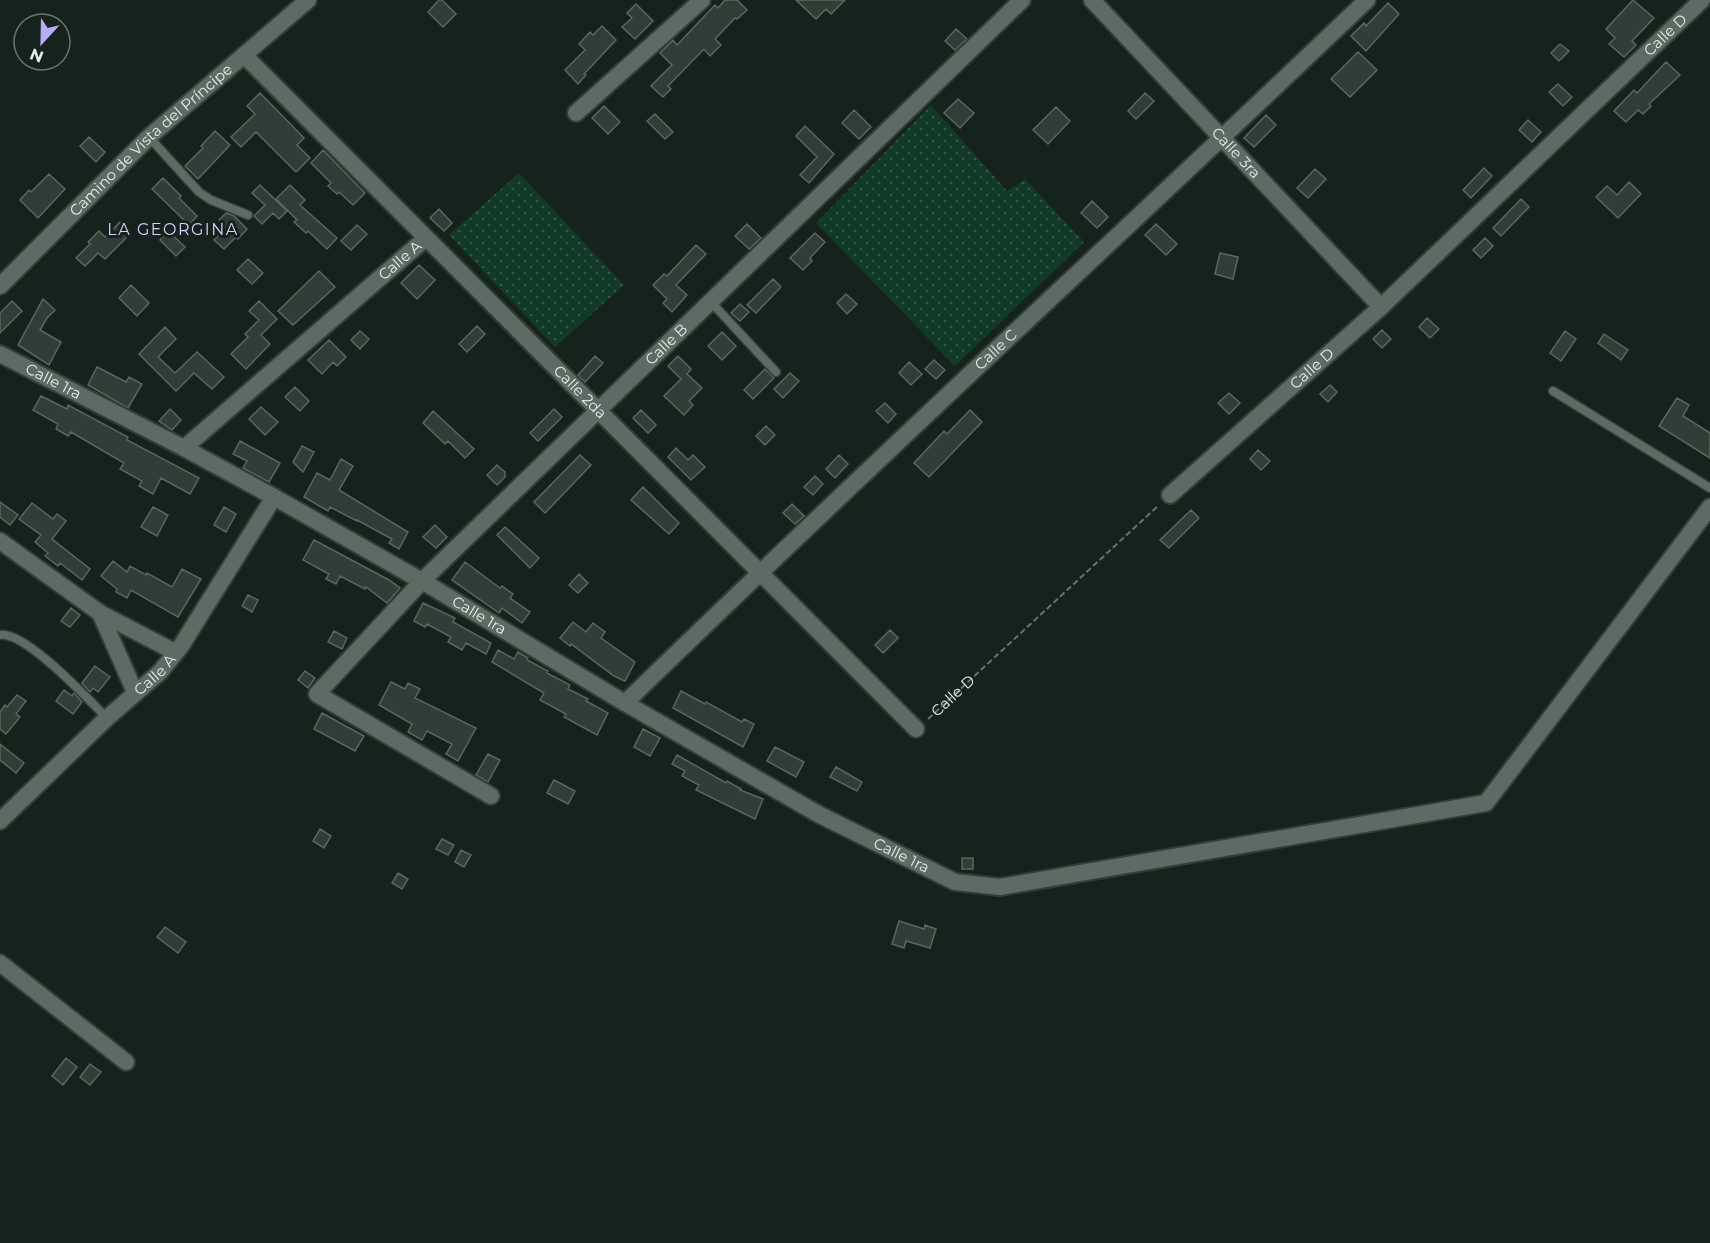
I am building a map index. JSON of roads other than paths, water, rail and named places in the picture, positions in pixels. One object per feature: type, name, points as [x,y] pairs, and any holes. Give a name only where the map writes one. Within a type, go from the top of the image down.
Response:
[{"type":"street","name":"Camino de Vista del Príncipe","points":[[0,286],[148,137],[308,0]]},
{"type":"street","points":[[576,113],[702,0]]},
{"type":"street","name":"Calle B","points":[[491,796],[317,694],[422,581],[1022,0]]},
{"type":"street","name":"Calle 3ra","points":[[1092,0],[1381,307]]},
{"type":"street","name":"Calle C","points":[[625,703],[759,572],[1367,0]]},
{"type":"street","name":"Calle D","points":[[1170,495],[1381,307],[1702,0]]},
{"type":"street","name":"Calle 2da","points":[[244,55],[916,729]]},
{"type":"street","name":"Calle A","points":[[184,448],[426,238]]},
{"type":"street","name":"Calle 1ra","points":[[0,354],[274,497],[422,581],[625,703],[818,814],[955,882],[1000,887],[1486,803],[1710,507]]},
{"type":"street","name":"Calle A","points":[[0,821],[107,718],[160,672],[274,497]]},
{"type":"street","points":[[0,541],[100,613],[175,652]]},
{"type":"street","points":[[100,613],[135,692]]},
{"type":"street","points":[[0,963],[126,1062]]},
{"type":"lane","points":[[148,137],[199,192],[211,200],[248,215]]},
{"type":"lane","points":[[711,302],[776,372]]},
{"type":"lane","points":[[1553,391],[1710,488]]},
{"type":"lane","points":[[0,635],[13,637],[46,660],[107,718]]},
{"type":"district","name":"LA GEORGINA","points":[[173,229]]}]
